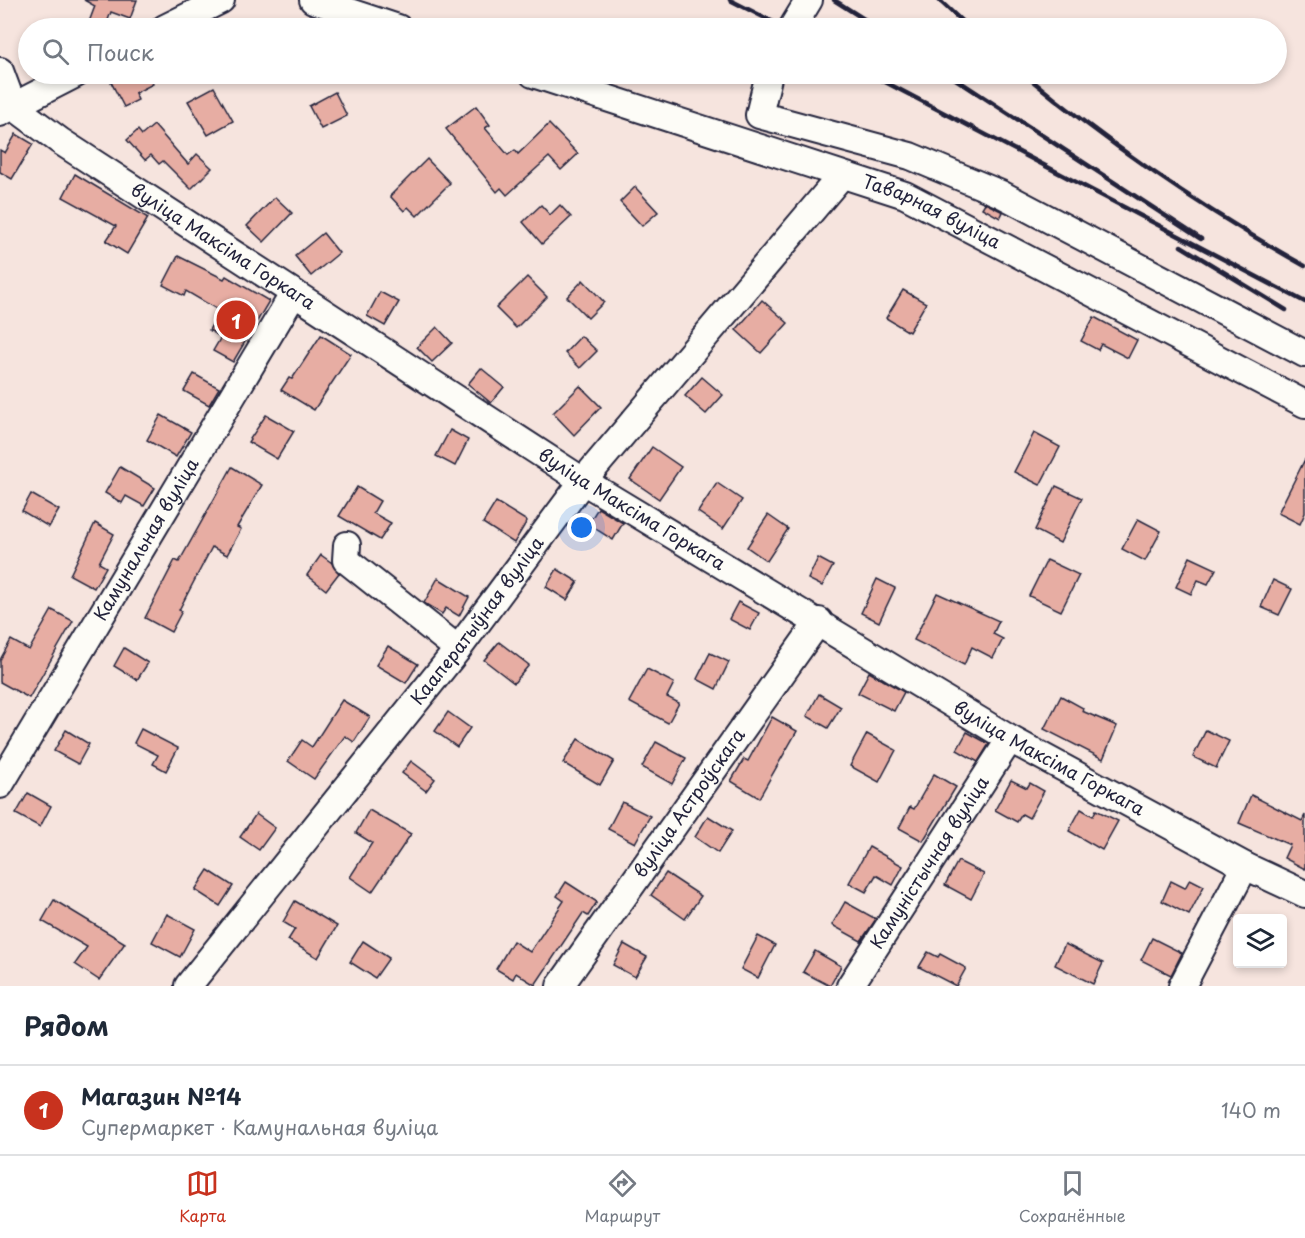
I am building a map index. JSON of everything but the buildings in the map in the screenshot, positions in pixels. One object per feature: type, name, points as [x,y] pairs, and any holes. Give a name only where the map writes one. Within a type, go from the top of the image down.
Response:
[{"type":"street","points":[[185,18],[222,0]]},
{"type":"street","points":[[313,0],[368,18]]},
{"type":"street","points":[[798,18],[808,0]]},
{"type":"street","points":[[0,71],[7,109],[56,84]]},
{"type":"street","name":"Таварная вуліца","points":[[563,84],[905,195],[1305,404]]},
{"type":"street","points":[[767,84],[759,115],[910,156],[1001,194],[1305,354]]},
{"type":"street","name":"вуліца Максіма Горкага","points":[[7,109],[60,141],[583,481],[819,621],[1010,739],[1245,866],[1305,894]]},
{"type":"street","name":"Кааператыўная вуліца","points":[[188,986],[458,649],[583,481],[841,176]]},
{"type":"street","name":"Камунальная вуліца","points":[[0,785],[294,293]]},
{"type":"street","points":[[347,545],[346,560],[458,649]]},
{"type":"street","name":"вуліца Астроўскага","points":[[560,986],[819,621]]},
{"type":"street","name":"Камуністычная вуліца","points":[[850,986],[1010,739]]},
{"type":"street","points":[[1182,986],[1245,866]]},
{"type":"railway","points":[[730,0],[765,18]]},
{"type":"railway","points":[[834,0],[862,18]]},
{"type":"railway","points":[[939,0],[958,18]]},
{"type":"railway","points":[[889,84],[1305,302]]},
{"type":"railway","points":[[963,84],[1201,239]]},
{"type":"railway","points":[[1036,84],[1091,127],[1160,176],[1232,223],[1305,266]]},
{"type":"railway","points":[[1181,246],[1286,310]]},
{"type":"place","name":"Магазин №14","points":[[236,320]]}]
